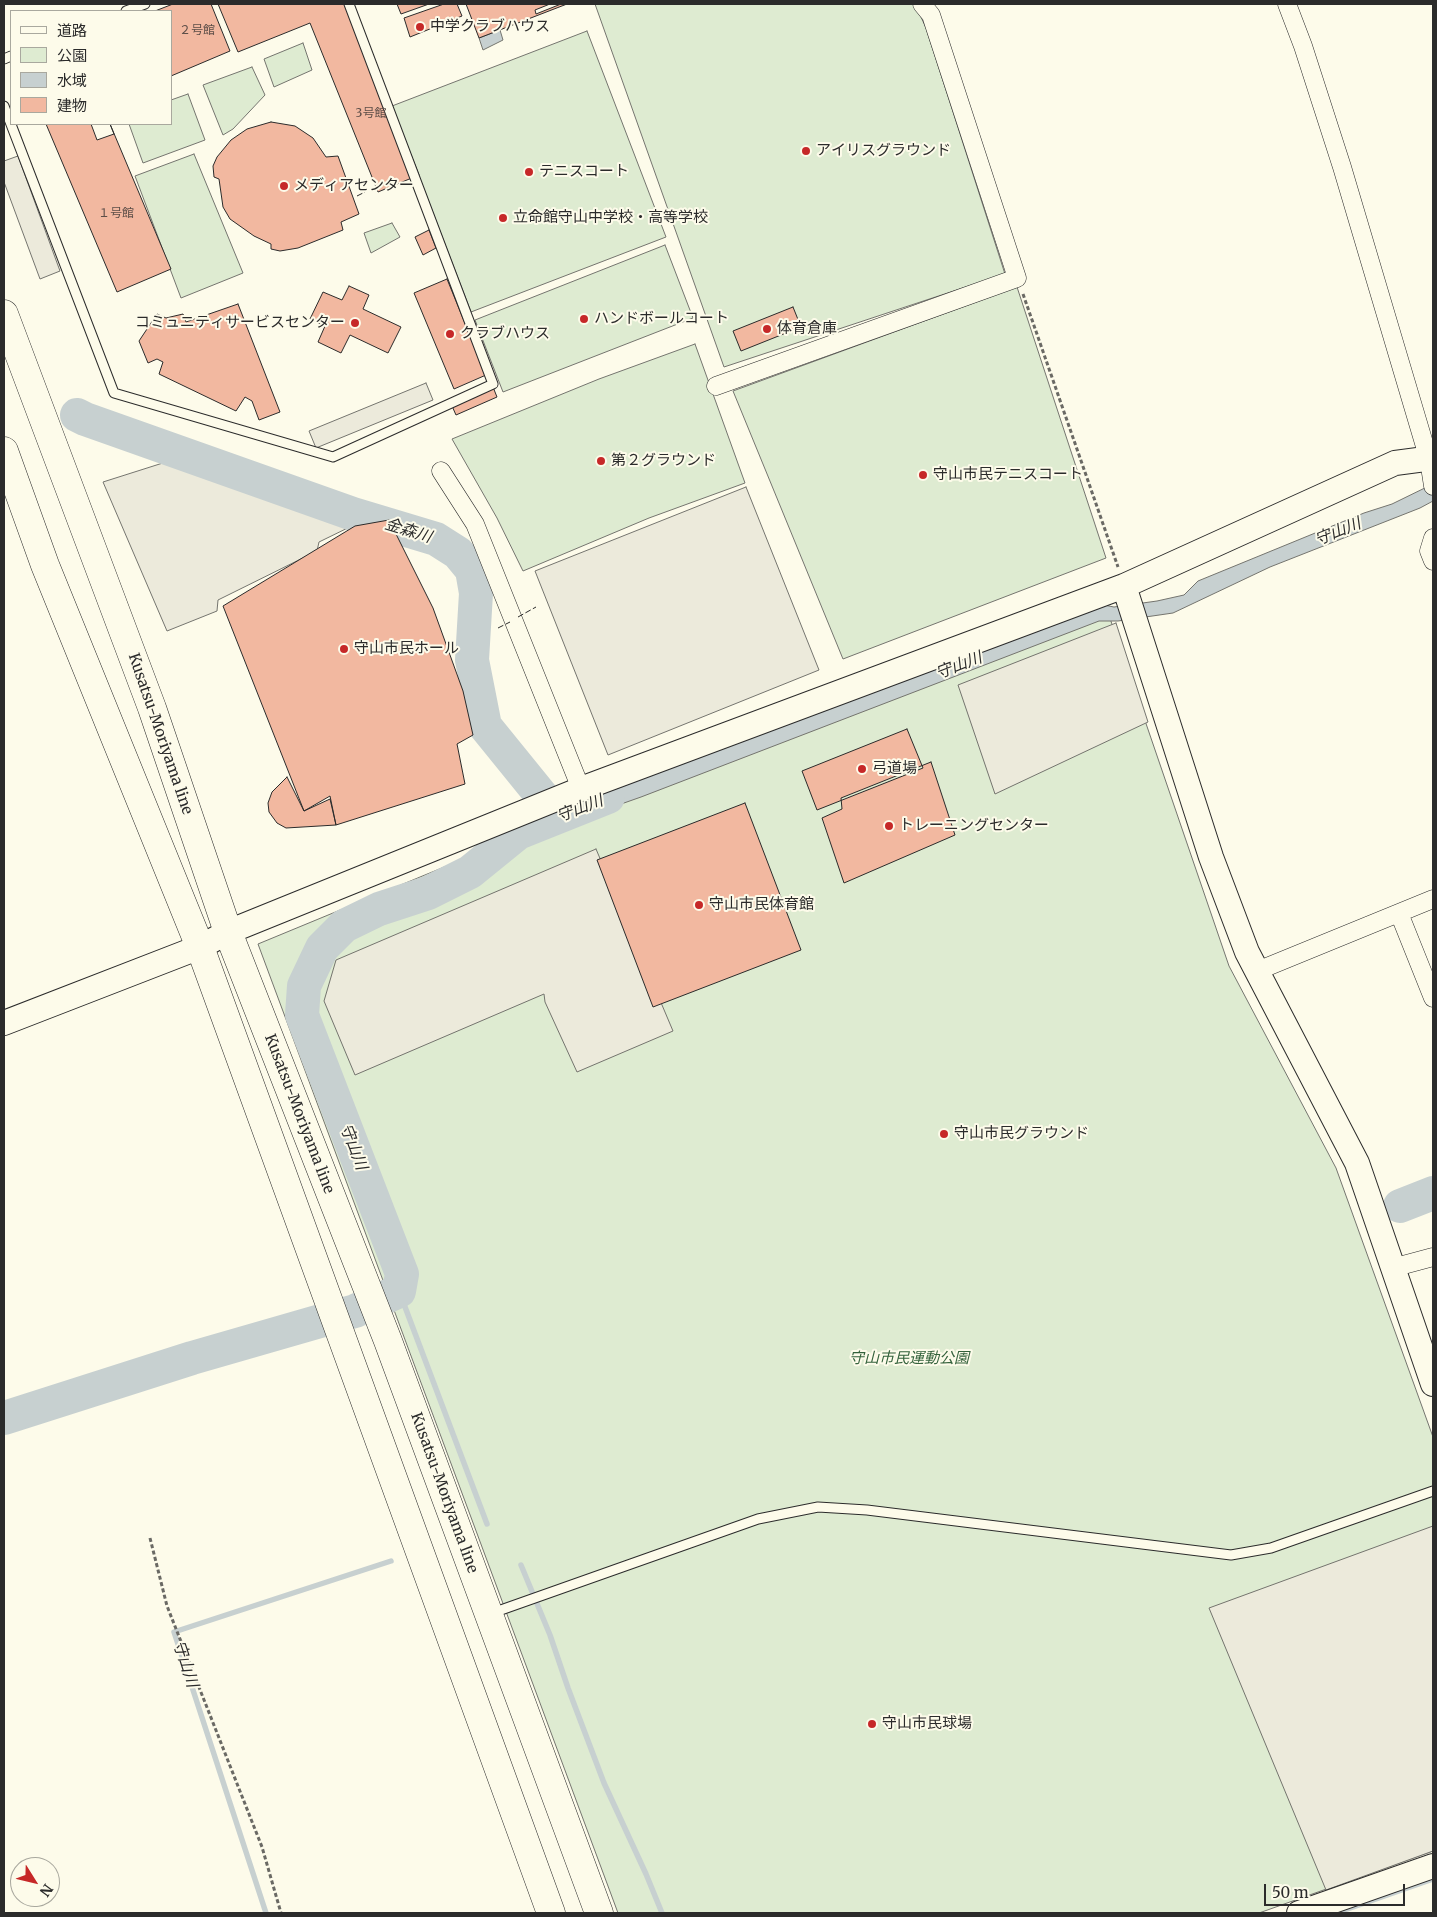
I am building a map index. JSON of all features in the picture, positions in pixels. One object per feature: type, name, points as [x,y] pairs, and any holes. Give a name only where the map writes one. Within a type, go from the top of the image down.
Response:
[{"type":"main road","name":"Kusatsu-Moriyama line","points":[[4,314],[9,341],[152,708],[228,932],[388,1342],[599,1913]]},
{"type":"main road","points":[[4,451],[45,565],[200,946],[551,1913]]},
{"type":"street","points":[[716,386],[1017,278],[931,15],[922,4]]},
{"type":"street","points":[[1287,4],[1303,46],[1342,167],[1431,459],[1433,486]]},
{"type":"street","points":[[4,1022],[200,946],[228,932],[572,792],[1124,586],[1395,463],[1431,459]]},
{"type":"street","points":[[441,471],[475,524],[572,792]]},
{"type":"street","points":[[1433,538],[1429,551],[1433,562]]},
{"type":"street","points":[[1124,586],[1211,856],[1247,952],[1357,1163],[1433,1384]]},
{"type":"street","points":[[1256,971],[1433,899]]},
{"type":"street","points":[[1399,913],[1433,998]]},
{"type":"street","points":[[1392,1268],[1433,1257]]},
{"type":"street","points":[[1299,1913],[1433,1866]]},
{"type":"lane","points":[[129,10],[145,4]]},
{"type":"lane","points":[[11,125],[114,393],[334,457],[493,384],[348,4]]},
{"type":"lane","points":[[4,106],[10,122]]},
{"type":"lane","points":[[498,1612],[758,1520],[818,1507],[867,1510],[1230,1555],[1270,1548],[1433,1491]]},
{"type":"path","points":[[1017,278],[1124,586]]},
{"type":"path","points":[[150,1538],[167,1606],[262,1847],[281,1913]]},
{"type":"green space","name":"アイリスグラウンド","points":[[595,4],[915,4],[926,28],[1005,274],[724,367]]},
{"type":"green space","name":"テニスコート","points":[[587,31],[666,237],[471,312],[392,106]]},
{"type":"green space","points":[[303,43],[312,70],[274,87],[264,59]]},
{"type":"green space","points":[[252,67],[265,95],[233,129],[223,135],[203,85]]},
{"type":"green space","points":[[188,94],[205,140],[143,163],[129,125],[172,125],[172,100]]},
{"type":"green space","points":[[194,154],[243,273],[181,298],[135,176]]},
{"type":"green space","points":[[392,223],[400,237],[371,253],[364,233]]},
{"type":"green space","name":"ハンドボールコート","points":[[665,245],[693,318],[503,392],[475,320]]},
{"type":"green space","name":"守山市民テニスコート","points":[[1017,287],[1106,558],[843,659],[733,391]]},
{"type":"green space","name":"第２グラウンド","points":[[695,344],[745,483],[649,518],[523,571],[497,518],[452,439],[599,379]]},
{"type":"green space","name":"守山市民運動公園","points":[[1102,595],[1229,966],[1336,1168],[1433,1437],[1433,1851],[1259,1913],[618,1913],[258,944]]},
{"type":"shaded area","points":[[18,156],[60,271],[40,279],[4,182],[4,161]]},
{"type":"shaded area","points":[[426,383],[433,400],[316,448],[309,431]]},
{"type":"shaded area","points":[[166,462],[360,522],[319,542],[317,551],[218,600],[217,611],[167,631],[103,482]]},
{"type":"shaded area","points":[[746,487],[819,670],[608,755],[535,571]]},
{"type":"shaded area","points":[[1116,623],[1148,722],[995,794],[958,685]]},
{"type":"shaded area","points":[[596,849],[673,1031],[577,1072],[545,1002],[544,994],[355,1075],[324,1001],[336,960]]},
{"type":"shaded area","points":[[1433,1526],[1433,1851],[1326,1890],[1209,1608]]},
{"type":"water","points":[[500,30],[503,40],[483,50],[479,38]]},
{"type":"water","points":[[1433,484],[1433,501],[1420,508],[1270,567],[1173,613],[1118,621],[1099,621],[641,797],[570,822],[559,808],[1094,603],[1114,607],[1184,595],[1198,581],[1364,513],[1392,504]]},
{"type":"building","points":[[173,4],[211,4],[230,51],[172,76],[172,10],[158,10]]},
{"type":"building","points":[[218,4],[351,4],[419,175],[378,192],[310,23],[238,52]]},
{"type":"building","points":[[397,4],[429,4],[401,14]]},
{"type":"building","name":"中学クラブハウス","points":[[444,4],[457,4],[462,16],[410,37],[404,18]]},
{"type":"building","points":[[466,4],[567,4],[479,38]]},
{"type":"building","points":[[550,4],[561,4],[536,14],[535,10]]},
{"type":"building","name":"メディアセンター","points":[[271,122],[295,126],[313,138],[326,157],[338,156],[359,214],[341,222],[343,230],[298,248],[280,251],[271,249],[271,244],[254,236],[230,219],[223,207],[219,179],[214,177],[213,166],[217,157],[231,140],[247,129]]},
{"type":"building","points":[[46,125],[110,125],[171,269],[117,292]]},
{"type":"building","points":[[91,125],[110,125],[114,134],[97,140]]},
{"type":"building","points":[[429,230],[436,248],[423,255],[415,237]]},
{"type":"building","name":"クラブハウス","points":[[447,279],[486,375],[454,389],[414,293]]},
{"type":"building","name":"コミュニティサービスセンター","points":[[349,286],[369,295],[363,309],[401,327],[388,353],[350,335],[341,353],[318,342],[325,326],[310,319],[323,292],[342,300]]},
{"type":"building","points":[[238,304],[280,412],[259,420],[252,401],[245,397],[236,411],[159,374],[163,362],[157,359],[148,363],[139,341],[157,314],[166,318],[183,314],[186,322]]},
{"type":"building","name":"体育倉庫","points":[[793,307],[801,327],[741,351],[733,331]]},
{"type":"building","points":[[493,387],[497,397],[456,415],[452,406]]},
{"type":"building","name":"守山市民ホール","points":[[389,520],[433,608],[463,691],[473,735],[457,744],[465,784],[336,825],[330,796],[304,811],[223,606],[355,526]]},
{"type":"building","name":"弓道場","points":[[907,729],[923,768],[817,810],[802,771]]},
{"type":"building","name":"トレーニングセンター","points":[[931,762],[955,835],[844,883],[822,818],[842,809],[841,798]]},
{"type":"building","points":[[287,777],[304,811],[330,799],[336,825],[286,828],[277,823],[269,812],[268,803],[272,792]]},
{"type":"building","name":"守山市民体育館","points":[[745,803],[801,950],[653,1007],[597,860]]},
{"type":"waterway","name":"金森川","points":[[77,415],[353,514],[436,539],[458,553],[472,570],[476,593],[472,660],[485,726],[558,816]]},
{"type":"waterway","name":"守山川","points":[[4,1418],[192,1358],[355,1311],[399,1291],[402,1274],[302,1015],[304,986],[322,948],[344,926],[379,909],[428,893],[470,872],[518,833],[608,797]]},
{"type":"waterway","points":[[1400,1206],[1433,1193]]},
{"type":"waterway","name":"守山川","points":[[399,1291],[487,1524]]},
{"type":"waterway","name":"守山川","points":[[266,1913],[174,1632],[391,1561]]},
{"type":"waterway","points":[[521,1565],[550,1635],[604,1783],[662,1913]]},
{"type":"waterway","points":[[1336,1913],[1433,1879]]},
{"type":"fence","points":[[357,196],[365,192]]},
{"type":"fence","points":[[518,617],[536,607]]},
{"type":"fence","points":[[498,628],[510,622]]},
{"type":"place","name":"中学クラブハウス","points":[[420,27]]},
{"type":"place","name":"アイリスグラウンド","points":[[806,151]]},
{"type":"place","name":"テニスコート","points":[[529,172]]},
{"type":"place","name":"メディアセンター","points":[[284,186]]},
{"type":"place","name":"立命館守山中学校・高等学校","points":[[503,218]]},
{"type":"place","name":"ハンドボールコート","points":[[584,319]]},
{"type":"place","name":"コミュニティサービスセンター","points":[[355,323]]},
{"type":"place","name":"体育倉庫","points":[[767,329]]},
{"type":"place","name":"クラブハウス","points":[[450,334]]},
{"type":"place","name":"第２グラウンド","points":[[601,461]]},
{"type":"place","name":"守山市民テニスコート","points":[[923,475]]},
{"type":"place","name":"守山市民ホール","points":[[344,649]]},
{"type":"place","name":"弓道場","points":[[862,769]]},
{"type":"place","name":"トレーニングセンター","points":[[889,826]]},
{"type":"place","name":"守山市民体育館","points":[[699,905]]},
{"type":"place","name":"守山市民グラウンド","points":[[944,1134]]},
{"type":"place","name":"守山市民球場","points":[[872,1724]]}]
